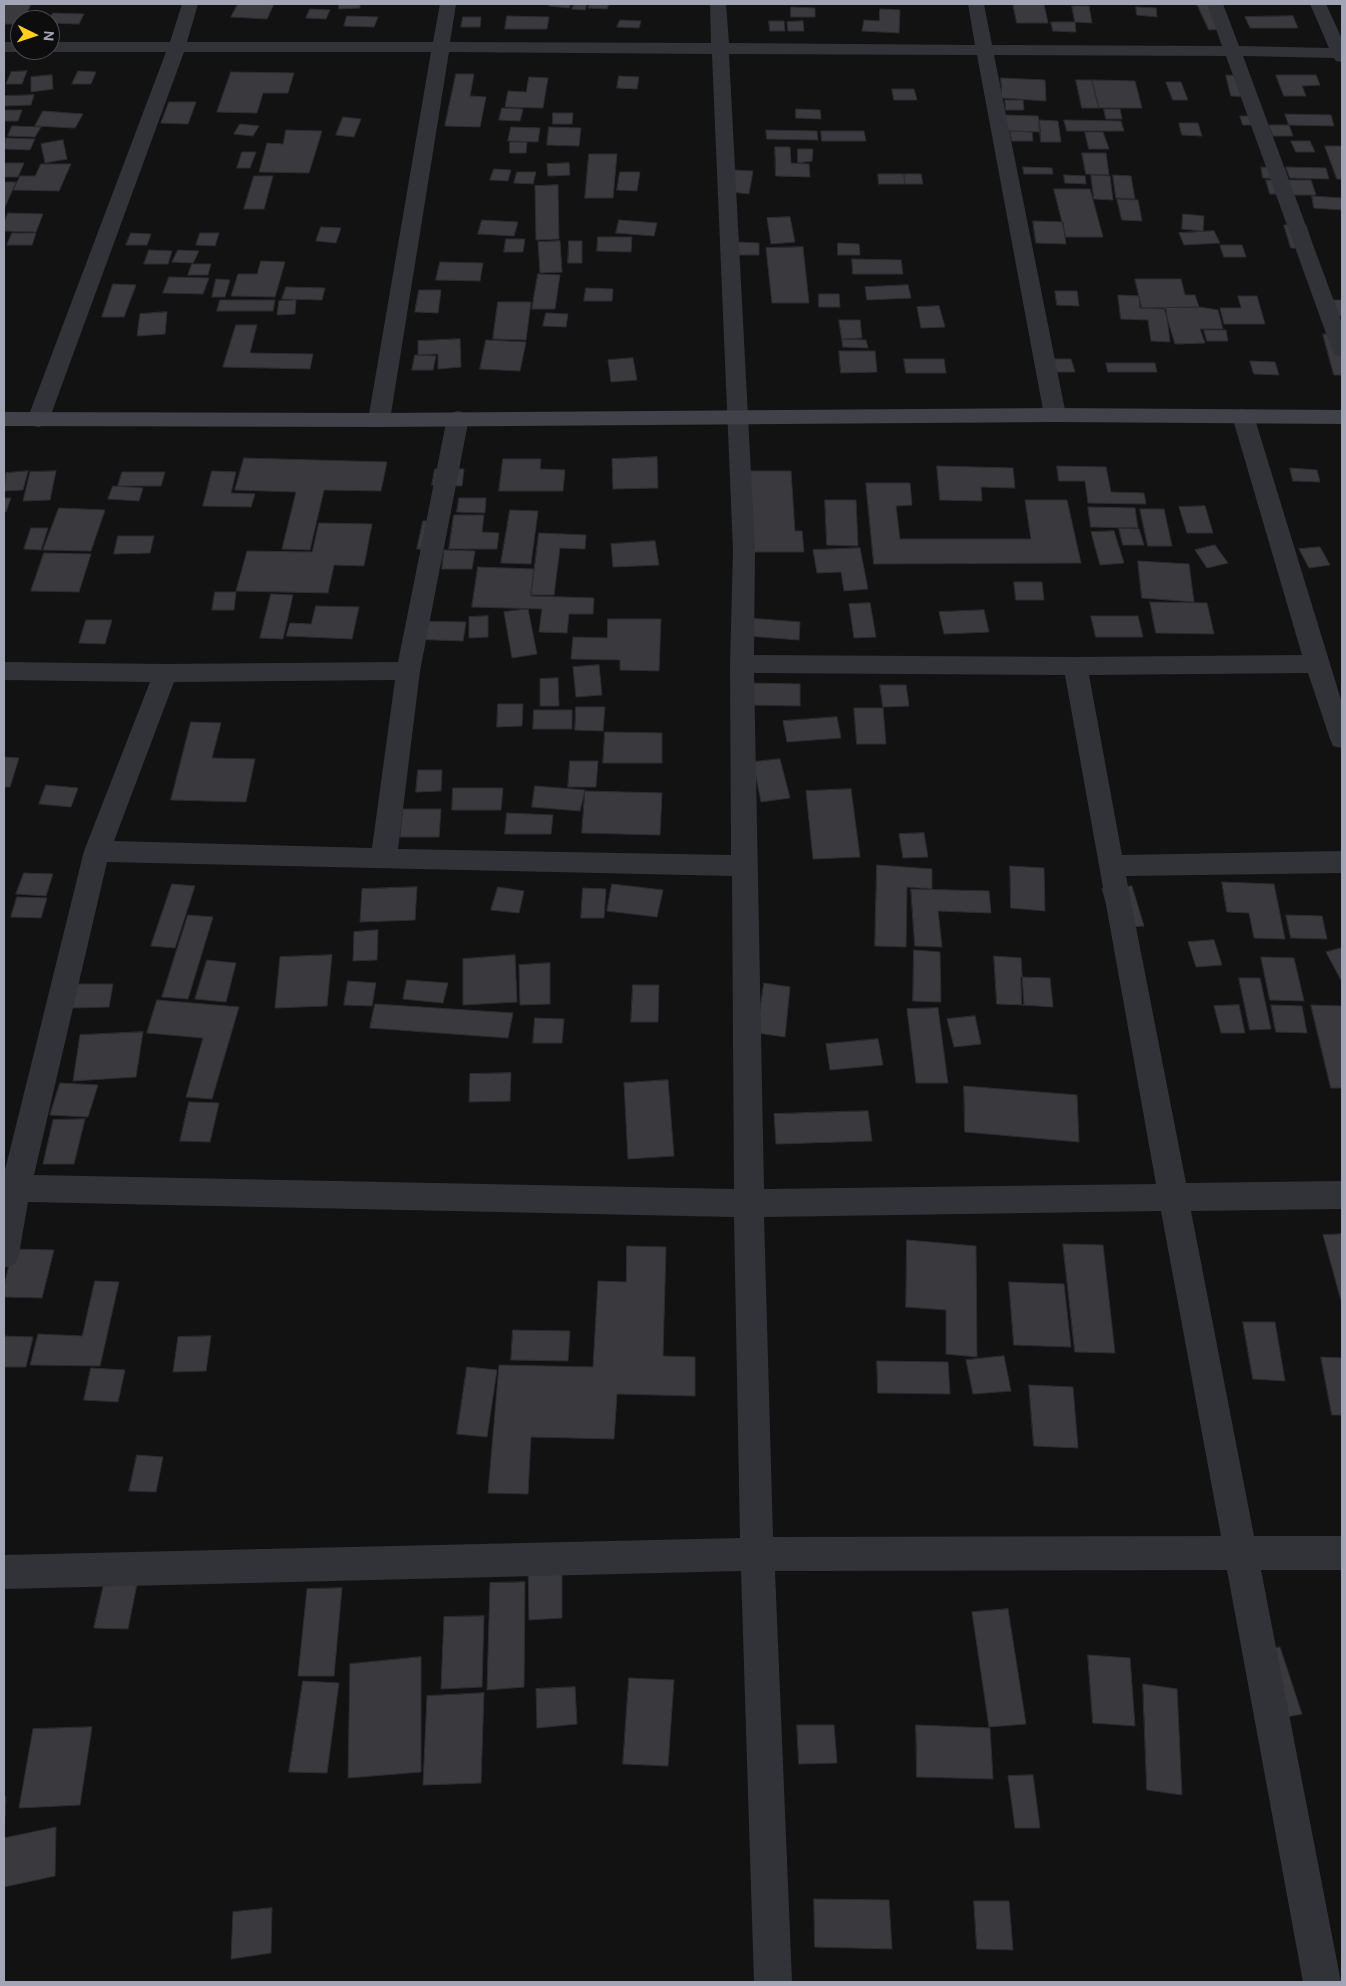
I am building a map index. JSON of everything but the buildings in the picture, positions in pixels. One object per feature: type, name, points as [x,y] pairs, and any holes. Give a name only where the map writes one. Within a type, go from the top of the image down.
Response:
[{"type":"main road","points":[[4,420],[379,420],[1055,415],[1342,417]]},
{"type":"street","points":[[38,420],[177,47],[190,4]]},
{"type":"street","points":[[379,420],[448,4]]},
{"type":"street","points":[[718,4],[744,550],[742,664],[749,1204],[757,1554],[773,1982]]},
{"type":"street","points":[[976,4],[1055,415]]},
{"type":"street","points":[[1215,4],[1342,350]]},
{"type":"street","points":[[60,47],[441,46],[719,50],[1231,51],[1342,54],[1318,4]]},
{"type":"street","points":[[1243,416],[1317,664],[1342,739]]},
{"type":"street","points":[[384,860],[408,671],[458,418]]},
{"type":"street","points":[[742,664],[1076,666],[1317,664]]},
{"type":"street","points":[[1076,666],[1111,866],[1322,1982]]},
{"type":"street","points":[[4,671],[165,673],[408,671]]},
{"type":"street","points":[[4,1254],[10,1188],[97,851],[165,673]]},
{"type":"street","points":[[97,851],[384,860],[745,866]]},
{"type":"street","points":[[1111,866],[1342,862]]},
{"type":"street","points":[[10,1188],[749,1204],[1342,1196]]},
{"type":"street","points":[[4,1572],[757,1554],[1240,1554],[1342,1552]]}]
